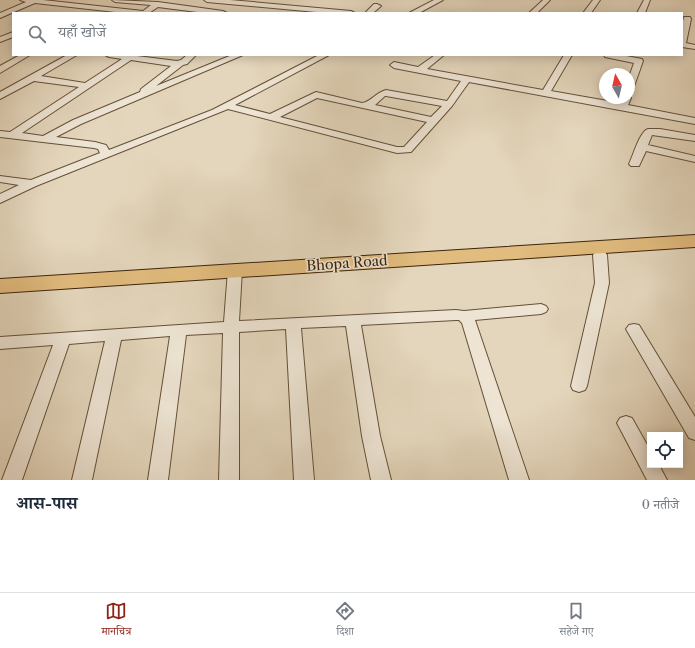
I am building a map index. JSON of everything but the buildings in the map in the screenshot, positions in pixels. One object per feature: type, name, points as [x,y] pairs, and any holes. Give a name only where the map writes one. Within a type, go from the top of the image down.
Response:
[{"type":"main road","name":"Bhopa Road","points":[[0,294],[235,274],[695,241]]},
{"type":"main road","name":"Bhopa Road","points":[[0,286],[695,249]]},
{"type":"street","points":[[23,0],[136,12]]},
{"type":"street","points":[[115,0],[215,12]]},
{"type":"street","points":[[146,12],[166,0]]},
{"type":"street","points":[[207,0],[252,2],[342,12]]},
{"type":"street","points":[[420,0],[438,1]]},
{"type":"street","points":[[534,12],[547,0]]},
{"type":"street","points":[[588,12],[597,0]]},
{"type":"street","points":[[641,12],[647,0]]},
{"type":"street","points":[[0,16],[35,1]]},
{"type":"street","points":[[415,12],[438,1]]},
{"type":"street","points":[[58,10],[69,4]]},
{"type":"street","points":[[370,12],[377,6]]},
{"type":"street","points":[[0,19],[12,20]]},
{"type":"street","points":[[683,40],[688,19]]},
{"type":"street","points":[[0,40],[12,34]]},
{"type":"street","points":[[683,44],[695,47]]},
{"type":"street","points":[[0,70],[24,56]]},
{"type":"street","points":[[0,96],[71,56]]},
{"type":"street","points":[[120,56],[180,63]]},
{"type":"street","points":[[140,97],[147,88],[190,56]]},
{"type":"street","points":[[44,140],[77,122],[237,56]]},
{"type":"street","points":[[307,56],[322,56]]},
{"type":"street","points":[[0,199],[32,184],[226,106],[322,56]]},
{"type":"street","points":[[420,70],[439,56]]},
{"type":"street","points":[[546,92],[567,56]]},
{"type":"street","points":[[613,56],[638,61],[635,71]]},
{"type":"street","points":[[5,135],[87,86],[131,57]]},
{"type":"street","points":[[394,65],[546,92],[599,99]]},
{"type":"street","points":[[34,78],[87,86]]},
{"type":"street","points":[[226,106],[315,130],[403,151],[409,148],[434,121],[449,104],[467,79]]},
{"type":"street","points":[[367,106],[380,94],[386,93],[449,104]]},
{"type":"street","points":[[271,118],[316,95],[434,121]]},
{"type":"street","points":[[632,104],[695,121]]},
{"type":"street","points":[[635,164],[646,134],[650,131],[695,138]]},
{"type":"street","points":[[5,135],[95,145],[102,148],[106,155]]},
{"type":"street","points":[[641,147],[695,159]]},
{"type":"street","points":[[0,179],[32,184]]},
{"type":"street","points":[[579,386],[600,295],[602,282],[600,255]]},
{"type":"street","points":[[229,480],[231,327],[235,274]]},
{"type":"street","points":[[0,343],[293,323],[464,316],[541,309]]},
{"type":"street","points":[[464,316],[469,322],[519,480]]},
{"type":"street","points":[[353,320],[371,436],[381,480]]},
{"type":"street","points":[[293,323],[304,480]]},
{"type":"street","points":[[634,329],[695,433]]},
{"type":"street","points":[[158,480],[180,330]]},
{"type":"street","points":[[82,480],[114,336]]},
{"type":"street","points":[[12,480],[63,339]]},
{"type":"street","points":[[626,422],[657,480]]}]
